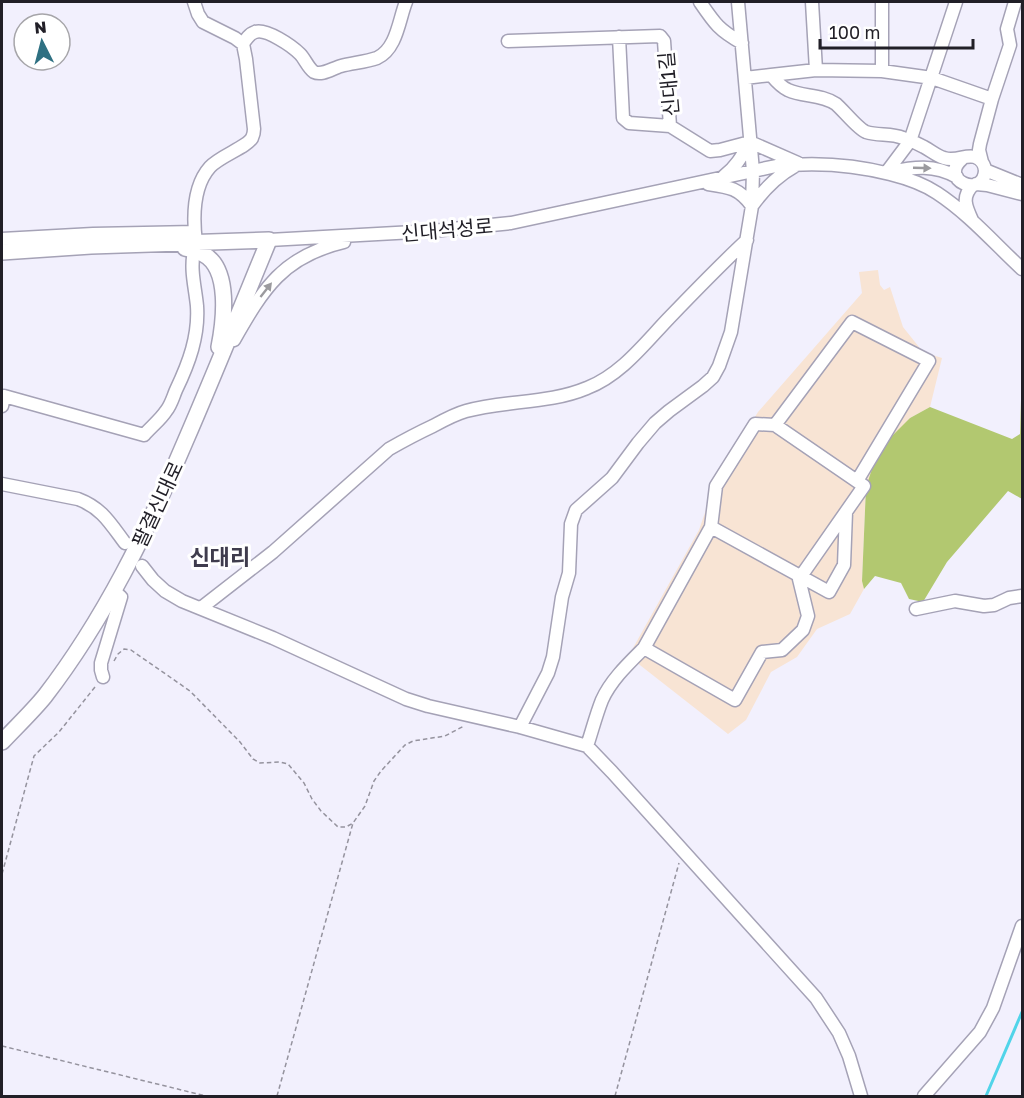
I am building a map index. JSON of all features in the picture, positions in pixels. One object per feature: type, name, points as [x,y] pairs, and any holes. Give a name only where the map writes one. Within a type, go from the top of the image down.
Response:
[{"type":"main road","name":"신대석성로","points":[[2,252],[92,246],[269,240]]},
{"type":"main road","name":"팔결신대로","points":[[2,742],[44,697],[89,633],[114,591],[158,506],[269,240]]},
{"type":"main road","points":[[195,242],[213,262],[220,274],[223,294],[221,338],[214,375]]},
{"type":"street","points":[[2,406],[4,396],[144,435],[166,411],[186,370],[193,349],[196,326],[197,306],[192,262],[195,242],[194,216],[201,182],[209,168],[219,159],[253,137],[254,129],[243,44],[203,22],[194,2]]},
{"type":"street","points":[[243,44],[254,32],[266,32],[290,45],[313,71],[319,74],[341,66],[378,58],[393,40],[406,2]]},
{"type":"street","points":[[700,2],[717,26],[742,43]]},
{"type":"street","points":[[520,727],[553,657],[562,597],[569,573],[570,524],[576,510],[612,478],[655,423],[713,376],[731,332],[752,206],[753,171],[738,2]]},
{"type":"street","points":[[812,2],[816,70]]},
{"type":"street","points":[[882,2],[882,71]]},
{"type":"street","points":[[886,173],[910,141],[956,2]]},
{"type":"street","points":[[972,221],[966,194],[983,178],[980,144],[1010,45],[1007,29],[1016,2]]},
{"type":"street","name":"신대1길","points":[[508,41],[660,36],[664,41],[670,126],[710,151],[750,142]]},
{"type":"street","points":[[619,37],[623,118],[629,123],[670,126]]},
{"type":"street","points":[[745,78],[816,70],[882,71],[932,78],[992,99]]},
{"type":"street","points":[[771,75],[789,91],[826,99],[836,105],[865,132],[898,136],[952,160],[975,157],[983,166],[1023,185]]},
{"type":"street","points":[[750,142],[799,164]]},
{"type":"street","points":[[721,178],[739,162],[750,142]]},
{"type":"street","points":[[957,177],[955,169],[958,161],[972,153],[980,144]]},
{"type":"street","points":[[752,206],[772,181],[799,164]]},
{"type":"street","name":"신대석성로","points":[[269,240],[471,228],[511,223],[753,171],[799,164],[848,165],[908,179],[934,191],[959,209],[1022,268]]},
{"type":"street","points":[[886,173],[913,167],[930,168],[950,173],[963,184],[987,185],[1023,194]]},
{"type":"street","points":[[700,183],[731,188],[740,192],[752,206]]},
{"type":"street","points":[[2,239],[93,234],[195,242]]},
{"type":"street","points":[[214,375],[251,311],[280,273],[295,261],[314,251],[376,234]]},
{"type":"street","points":[[201,608],[273,552],[389,449],[465,411],[569,394],[602,381],[631,357],[747,240]]},
{"type":"street","points":[[775,425],[852,322],[929,361],[857,481]]},
{"type":"street","points":[[587,746],[602,699],[622,670],[644,648],[711,527],[716,486],[755,424],[775,425],[864,486],[799,579],[808,616],[803,630],[782,650],[762,651],[735,700],[644,648]]},
{"type":"street","points":[[2,484],[88,503],[100,511],[125,543]]},
{"type":"street","points":[[711,527],[829,592],[844,565],[846,511]]},
{"type":"street","points":[[142,566],[165,591],[182,601],[273,638],[406,699],[587,746],[808,990],[827,1014],[839,1033],[849,1056],[861,1096]]},
{"type":"street","points":[[103,677],[101,663],[121,597],[114,591]]},
{"type":"street","points":[[916,609],[955,601],[984,606],[1023,596]]},
{"type":"street","points":[[924,1096],[980,1032],[993,1008],[1023,926]]},
{"type":"path","points":[[2,874],[34,756],[59,732],[124,649],[131,650],[190,691],[240,742],[253,759],[260,763],[288,764],[304,783],[321,811],[338,826],[346,827],[353,823]]},
{"type":"path","points":[[277,1096],[353,823],[365,806],[374,781],[405,745],[413,741],[445,736],[476,716]]},
{"type":"path","points":[[615,1096],[683,851]]},
{"type":"path","points":[[2,1046],[207,1096]]},
{"type":"shaded area","points":[[878,270],[880,285],[884,290],[890,287],[903,327],[923,352],[942,358],[930,407],[910,418],[866,487],[862,580],[864,589],[850,614],[817,629],[797,657],[771,672],[746,720],[728,734],[628,657],[699,530],[717,478],[758,412],[862,293],[859,272]]},
{"type":"green space","points":[[1022,367],[1022,499],[1008,491],[947,562],[923,602],[909,599],[901,583],[875,576],[864,589],[862,581],[866,487],[874,463],[889,439],[910,418],[930,407],[1012,439],[1020,434]]},
{"type":"waterway","points":[[986,1096],[1022,1012]]},
{"type":"district","name":"신대리","points":[[220,556]]}]
